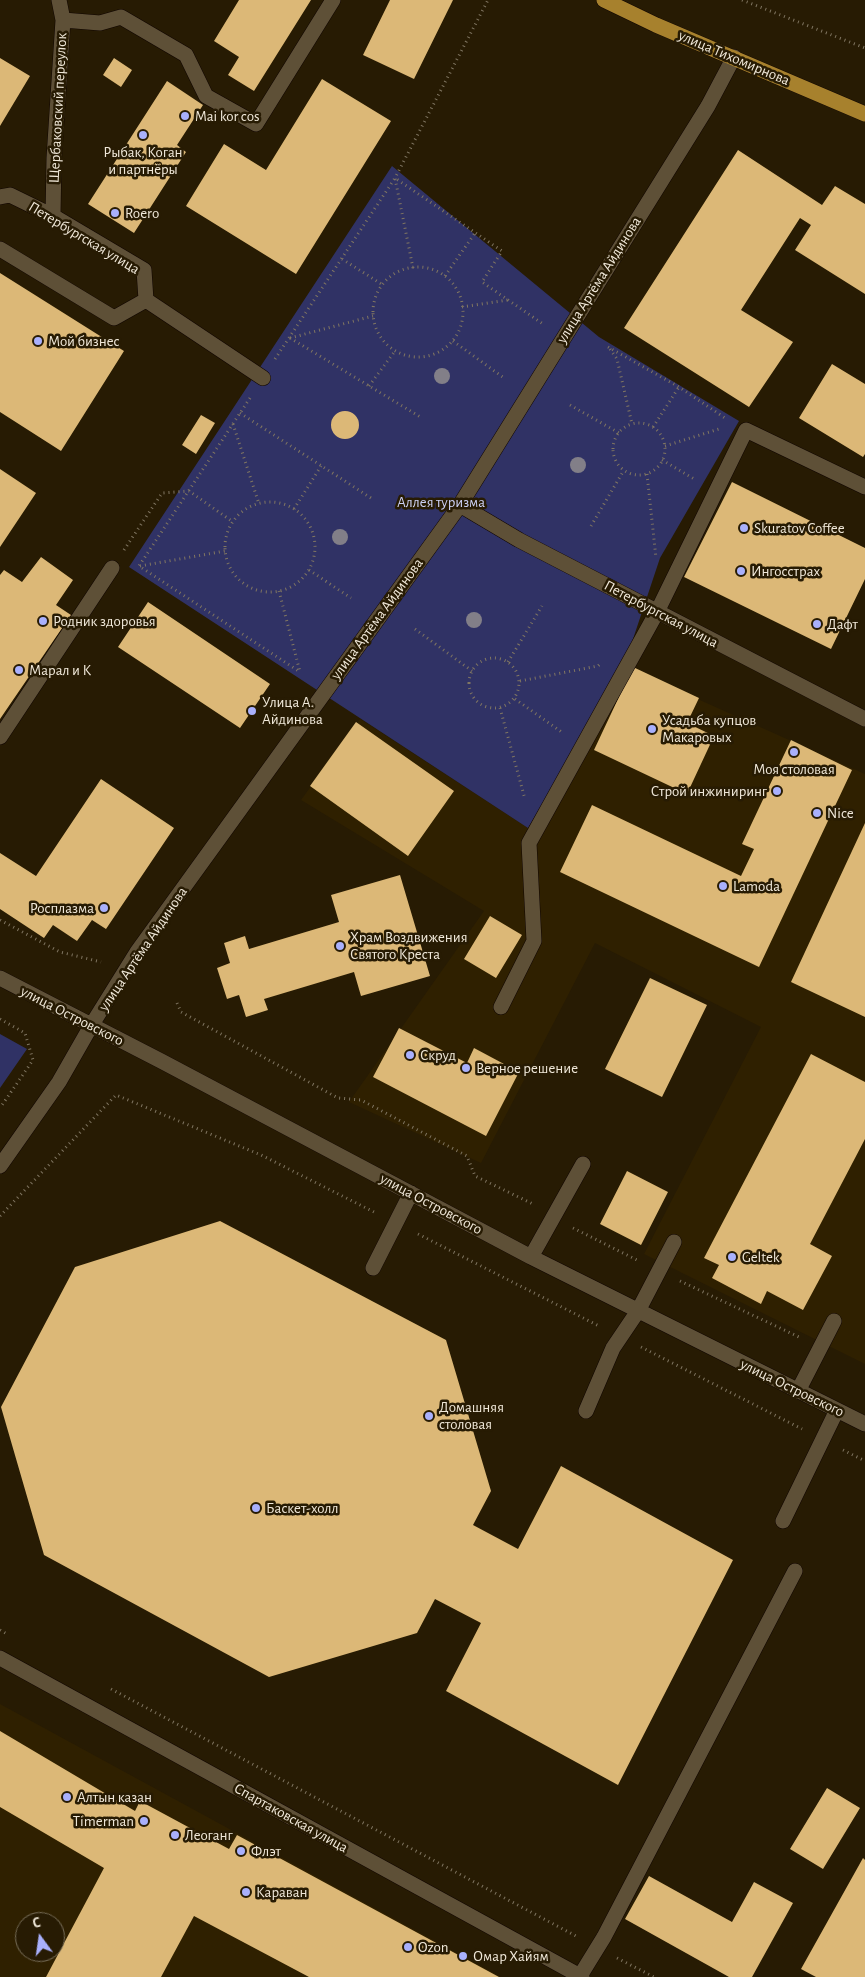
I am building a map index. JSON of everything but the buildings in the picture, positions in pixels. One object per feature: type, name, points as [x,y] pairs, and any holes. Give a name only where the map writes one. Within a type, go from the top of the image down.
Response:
[{"type":"main road","name":"улица Тихомирнова","points":[[604,0],[656,25],[865,114]]},
{"type":"street","name":"Щербаковский переулок","points":[[53,216],[54,158],[63,20],[59,0]]},
{"type":"street","points":[[63,20],[100,23],[122,17],[186,55],[206,96],[256,124],[334,0]]},
{"type":"street","name":"улица Артёма Айдинова","points":[[0,1166],[59,1082],[137,952],[460,505],[708,106],[734,57]]},
{"type":"street","name":"Петербургская улица","points":[[0,197],[10,195],[53,216],[144,270],[146,300]]},
{"type":"street","points":[[0,249],[114,318],[146,300],[263,378]]},
{"type":"street","points":[[501,1007],[534,941],[529,843],[657,612],[716,491],[740,427],[865,487]]},
{"type":"street","name":"Петербургская улица","points":[[460,505],[519,540],[865,719]]},
{"type":"street","points":[[0,738],[112,568]]},
{"type":"street","name":"улица Островского","points":[[0,978],[531,1257],[865,1424]]},
{"type":"street","points":[[531,1257],[583,1164]]},
{"type":"street","points":[[373,1268],[411,1194]]},
{"type":"street","points":[[586,1411],[613,1348],[638,1311],[674,1242]]},
{"type":"street","points":[[798,1391],[834,1322]]},
{"type":"street","points":[[783,1521],[838,1410]]},
{"type":"street","points":[[581,1976],[795,1571]]},
{"type":"street","name":"Спартаковская улица","points":[[0,1658],[581,1976]]},
{"type":"path","points":[[139,566],[395,178],[488,0]]},
{"type":"path","points":[[742,0],[865,48]]},
{"type":"path","points":[[395,178],[502,251],[482,282],[543,324]]},
{"type":"path","points":[[395,178],[414,268]]},
{"type":"path","points":[[445,276],[475,233]]},
{"type":"path","points":[[342,259],[383,285]]},
{"type":"path","points":[[414,268],[435,271],[445,276],[460,295],[462,306],[462,319],[459,330],[453,340],[441,351],[426,357],[410,357],[395,351],[384,342],[377,330],[373,316],[377,295],[383,285],[391,276],[414,268]]},
{"type":"path","points":[[462,306],[508,300]]},
{"type":"path","points":[[290,338],[373,316]]},
{"type":"path","points":[[290,338],[422,418]]},
{"type":"path","points":[[453,340],[504,378]]},
{"type":"path","points":[[632,424],[617,359],[608,348],[679,387],[740,427]]},
{"type":"path","points":[[369,386],[395,351]]},
{"type":"path","points":[[653,427],[679,387]]},
{"type":"path","points":[[570,405],[619,433]]},
{"type":"path","points":[[240,413],[371,498]]},
{"type":"path","points":[[233,424],[259,504]]},
{"type":"path","points":[[632,424],[646,424],[653,427],[659,432],[665,446],[662,460],[657,467],[647,474],[624,470],[618,464],[613,448],[619,433],[632,424]]},
{"type":"path","points":[[665,446],[740,427]]},
{"type":"path","points":[[662,460],[716,491]]},
{"type":"path","points":[[294,508],[321,466]]},
{"type":"path","points":[[592,526],[624,470]]},
{"type":"path","points":[[647,474],[656,559]]},
{"type":"path","points":[[112,568],[162,493],[189,490],[233,522]]},
{"type":"path","points":[[259,504],[283,504],[294,508],[310,525],[314,536],[316,548],[309,570],[301,580],[291,587],[279,591],[264,592],[250,587],[237,578],[229,565],[226,551],[228,531],[233,522],[240,514],[259,504]]},
{"type":"path","points":[[139,566],[226,551]]},
{"type":"path","points":[[139,566],[300,672],[279,591]]},
{"type":"path","points":[[309,570],[351,598]]},
{"type":"path","points":[[508,662],[542,606]]},
{"type":"path","points":[[415,628],[472,671]]},
{"type":"path","points":[[500,658],[508,662],[514,667],[520,681],[520,687],[515,699],[500,708],[487,708],[478,703],[472,697],[469,688],[472,671],[484,660],[500,658]]},
{"type":"path","points":[[520,681],[598,666],[602,660]]},
{"type":"path","points":[[515,699],[582,746]]},
{"type":"path","points":[[500,708],[534,833]]},
{"type":"path","points":[[0,920],[60,952],[101,962]]},
{"type":"path","points":[[177,1004],[181,1012],[338,1098],[361,1100],[467,1156],[475,1176],[532,1203],[592,1239],[821,1347]]},
{"type":"path","points":[[0,1020],[25,1033],[33,1060],[0,1108]]},
{"type":"path","points":[[0,1216],[116,1095],[262,1155],[865,1461]]},
{"type":"path","points":[[0,1630],[9,1635]]},
{"type":"path","points":[[106,1686],[654,1977]]},
{"type":"shaded area","points":[[624,666],[865,774],[865,1364],[644,1254],[761,1027],[595,943],[481,1163],[349,1102],[484,911],[301,800],[360,719],[528,828]]},
{"type":"shaded area","points":[[0,1704],[501,1977],[0,1977]]},
{"type":"green space","name":"Аллея туризма","points":[[392,166],[599,337],[739,421],[660,558],[624,666],[528,828],[129,567]]},
{"type":"green space","points":[[0,1034],[27,1049],[0,1088]]},
{"type":"place","name":"Mai kor cos","points":[[185,116]]},
{"type":"place","name":"Рыбак, Коган и партнёры","points":[[143,135]]},
{"type":"place","name":"Roero","points":[[115,213]]},
{"type":"place","name":"Мой бизнес","points":[[38,341]]},
{"type":"place","name":"Skuratov Coffee","points":[[744,528]]},
{"type":"place","name":"Ингосстрах","points":[[741,571]]},
{"type":"place","name":"Родник здоровья","points":[[43,621]]},
{"type":"place","name":"Дафт","points":[[817,624]]},
{"type":"place","name":"Марал и К","points":[[19,670]]},
{"type":"place","name":"Улица А. Айдинова","points":[[252,711]]},
{"type":"place","name":"Усадьба купцов Макаровых","points":[[652,729]]},
{"type":"place","name":"Моя столовая","points":[[794,752]]},
{"type":"place","name":"Строй инжиниринг","points":[[777,791]]},
{"type":"place","name":"Nice","points":[[817,813]]},
{"type":"place","name":"Lamoda","points":[[723,886]]},
{"type":"place","name":"Росплазма","points":[[104,908]]},
{"type":"place","name":"Храм Воздвижения Святого Креста","points":[[340,946]]},
{"type":"place","name":"Скруд","points":[[410,1055]]},
{"type":"place","name":"Верное решение","points":[[466,1068]]},
{"type":"place","name":"Geltek","points":[[732,1257]]},
{"type":"place","name":"Домашняя столовая","points":[[429,1416]]},
{"type":"place","name":"Баскет-холл","points":[[256,1508]]},
{"type":"place","name":"Алтын казан","points":[[67,1797]]},
{"type":"place","name":"Timerman","points":[[144,1821]]},
{"type":"place","name":"Леоганг","points":[[175,1835]]},
{"type":"place","name":"Флэт","points":[[241,1851]]},
{"type":"place","name":"Караван","points":[[246,1892]]},
{"type":"place","name":"Ozon","points":[[408,1947]]},
{"type":"place","name":"Омар Хайям","points":[[463,1956]]}]
